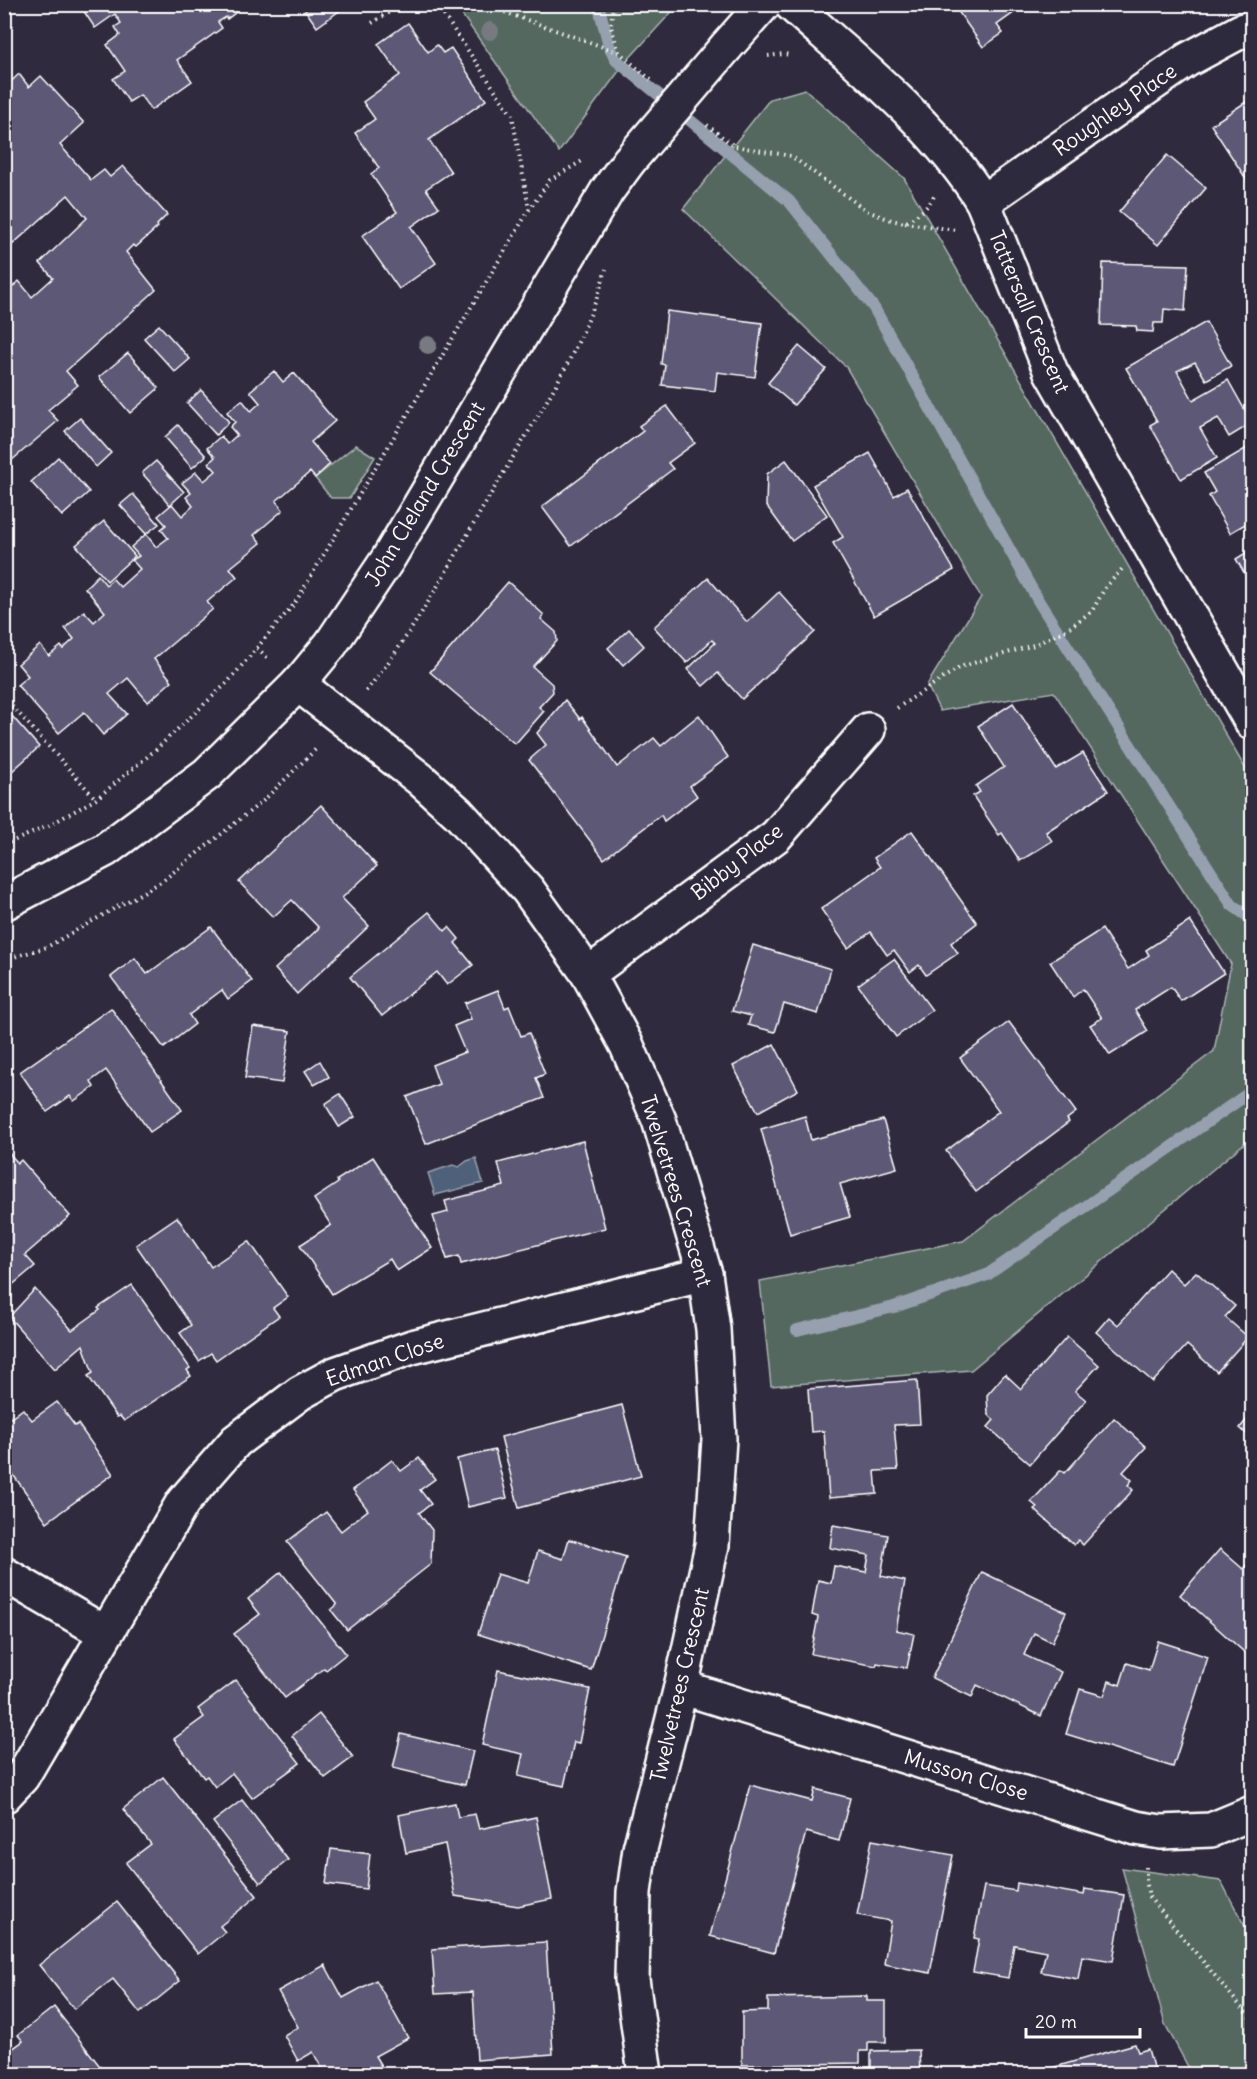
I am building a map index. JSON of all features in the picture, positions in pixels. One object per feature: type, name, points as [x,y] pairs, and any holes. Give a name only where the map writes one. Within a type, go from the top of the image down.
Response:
[{"type":"street","name":"John Cleland Crescent","points":[[4,903],[33,890],[115,843],[207,774],[298,684],[331,644],[388,559],[607,191],[629,161],[764,4]]},
{"type":"street","name":"Tattersall Crescent","points":[[791,4],[912,114],[968,179],[983,202],[1051,372],[1252,723]]},
{"type":"street","name":"Roughley Place","points":[[983,202],[1187,60],[1252,27]]},
{"type":"street","name":"Twelvetrees Crescent","points":[[298,684],[420,779],[458,813],[528,890],[588,974],[627,1046],[659,1120],[705,1274],[713,1329],[719,1438],[712,1545],[681,1687],[640,1849],[634,1892],[632,1979],[645,2074]]},
{"type":"street","name":"Bibby Place","points":[[588,974],[776,836],[868,730]]},
{"type":"street","name":"Edman Close","points":[[4,1796],[22,1777],[183,1502],[236,1441],[300,1393],[335,1374],[412,1347],[705,1274]]},
{"type":"street","points":[[4,1574],[105,1633]]},
{"type":"street","name":"Musson Close","points":[[681,1687],[1149,1830],[1161,1832],[1211,1830],[1252,1813]]},
{"type":"path","points":[[372,23],[402,4]]},
{"type":"path","points":[[440,4],[443,14],[512,116],[529,210]]},
{"type":"path","points":[[483,4],[620,53],[611,27],[613,4]]},
{"type":"path","points":[[734,146],[791,156],[867,211],[905,223],[958,230]]},
{"type":"path","points":[[4,845],[46,827],[96,799],[153,752],[227,683],[295,603],[529,210],[550,180],[590,156]]},
{"type":"path","points":[[905,223],[933,201],[936,192]]},
{"type":"path","points":[[372,683],[413,625],[574,352],[597,299],[606,268]]},
{"type":"path","points":[[868,730],[908,700],[960,668],[1034,645],[1066,630],[1092,611],[1105,588],[1124,567],[1134,563],[1152,549]]},
{"type":"path","points":[[4,697],[96,799]]},
{"type":"path","points":[[4,960],[47,947],[160,882],[263,801],[321,745]]},
{"type":"path","points":[[1149,1830],[1146,1879],[1149,1898],[1252,2020]]},
{"type":"green space","points":[[455,5],[678,5],[625,63],[559,152]]},
{"type":"green space","points":[[805,89],[904,178],[1252,780],[1252,1137],[971,1370],[771,1386],[760,1281],[963,1241],[1214,1051],[1231,964],[1054,692],[940,711],[927,685],[981,597],[846,367],[683,209],[770,99]]},
{"type":"green space","points":[[356,445],[375,457],[350,498],[331,498],[315,478]]},
{"type":"green space","points":[[1122,1868],[1221,1881],[1252,1940],[1252,2074],[1192,2074],[1165,2024]]},
{"type":"water","points":[[476,1158],[483,1183],[435,1195],[428,1173],[453,1165],[459,1167]]},
{"type":"building","points":[[79,4],[247,4],[227,19],[226,17],[218,22],[222,28],[177,60],[192,81],[151,110],[140,95],[129,102],[113,79],[125,71],[107,45],[120,35],[115,27],[121,23],[115,14],[95,28]]},
{"type":"building","points":[[301,4],[345,4],[346,6],[317,27]]},
{"type":"building","points":[[953,4],[1026,4],[997,25],[1003,33],[983,47]]},
{"type":"building","points":[[408,23],[428,52],[437,45],[443,53],[451,48],[486,100],[429,140],[451,172],[426,189],[439,207],[411,227],[436,263],[399,289],[362,236],[397,212],[371,174],[379,168],[355,133],[375,119],[363,102],[400,75],[378,44]]},
{"type":"building","points":[[19,74],[29,87],[41,76],[84,123],[60,145],[91,180],[104,170],[110,177],[123,166],[167,215],[157,225],[158,227],[136,247],[133,245],[126,252],[156,290],[66,371],[78,385],[48,410],[58,421],[4,467],[4,317],[11,311],[4,304],[4,295],[19,281],[32,297],[53,278],[40,263],[87,218],[68,195],[4,252],[4,108],[7,107],[4,105],[4,88]]},
{"type":"building","points":[[1252,98],[1252,188],[1211,125]]},
{"type":"building","points":[[1167,155],[1206,188],[1158,245],[1119,212]]},
{"type":"building","points":[[1103,263],[1188,265],[1185,311],[1164,309],[1163,323],[1154,323],[1153,332],[1137,331],[1136,326],[1101,325]]},
{"type":"building","points":[[667,311],[762,323],[755,377],[717,372],[715,391],[662,385],[665,365],[661,364]]},
{"type":"building","points":[[1206,322],[1231,366],[1206,380],[1195,362],[1177,371],[1193,400],[1228,380],[1252,423],[1229,437],[1218,418],[1200,428],[1217,458],[1181,479],[1150,425],[1157,421],[1126,368]]},
{"type":"building","points":[[159,325],[190,359],[175,372],[144,338]]},
{"type":"building","points":[[799,346],[826,369],[794,405],[768,383]]},
{"type":"building","points":[[128,353],[159,388],[130,413],[99,377]]},
{"type":"building","points":[[274,371],[283,382],[294,373],[335,421],[311,442],[330,464],[315,478],[310,472],[276,501],[283,510],[254,535],[261,543],[230,568],[237,577],[207,602],[213,609],[154,659],[172,681],[148,702],[128,678],[109,694],[127,714],[103,735],[84,712],[59,733],[17,685],[28,676],[18,664],[40,645],[49,656],[61,646],[63,649],[74,639],[65,628],[84,611],[94,622],[105,612],[85,588],[98,575],[106,585],[113,579],[120,587],[140,569],[132,560],[139,556],[131,547],[146,534],[156,547],[168,538],[161,529],[166,525],[158,516],[172,504],[182,516],[193,506],[186,497],[191,493],[182,483],[196,472],[204,481],[216,471],[209,463],[215,457],[207,448],[221,436],[227,444],[237,435],[230,427],[235,422],[227,412],[242,400],[251,411],[260,403],[250,391]]},
{"type":"building","points":[[201,390],[229,422],[216,435],[187,403]]},
{"type":"building","points":[[667,406],[695,443],[668,463],[673,469],[571,546],[542,507],[643,431],[639,426]]},
{"type":"building","points":[[80,418],[111,453],[96,467],[65,431]]},
{"type":"building","points":[[178,425],[206,456],[192,468],[165,437]]},
{"type":"building","points":[[1252,445],[1252,520],[1230,533],[1209,496],[1215,492],[1204,473]]},
{"type":"building","points":[[870,453],[894,496],[907,488],[954,570],[874,616],[833,543],[843,537],[813,485]]},
{"type":"building","points":[[58,457],[89,492],[62,516],[31,482]]},
{"type":"building","points":[[786,460],[827,515],[792,541],[766,505],[767,474]]},
{"type":"building","points":[[156,461],[184,492],[170,505],[142,473]]},
{"type":"building","points":[[133,494],[159,524],[146,534],[120,505]]},
{"type":"building","points":[[104,521],[135,556],[107,581],[76,545]]},
{"type":"building","points":[[1252,549],[1252,586],[1236,559]]},
{"type":"building","points":[[708,578],[747,622],[779,592],[815,632],[742,699],[718,673],[703,686],[688,669],[715,643],[712,640],[687,663],[654,627]]},
{"type":"building","points":[[508,582],[544,615],[541,619],[556,632],[557,641],[533,667],[552,684],[553,692],[539,707],[544,711],[515,744],[430,672]]},
{"type":"building","points":[[629,629],[644,646],[623,665],[608,648]]},
{"type":"building","points":[[565,700],[580,719],[582,717],[617,767],[654,738],[661,746],[699,715],[728,757],[690,786],[697,796],[664,821],[661,815],[604,859],[529,760],[546,745],[537,733]]},
{"type":"building","points":[[1013,703],[1056,769],[1083,753],[1108,791],[1046,832],[1052,841],[1020,861],[1002,833],[999,835],[973,796],[980,792],[976,786],[1004,767],[978,726]]},
{"type":"building","points":[[4,707],[39,747],[10,773],[4,766]]},
{"type":"building","points":[[321,805],[377,866],[342,898],[369,926],[297,994],[275,969],[319,928],[292,900],[273,917],[239,882]]},
{"type":"building","points":[[912,831],[977,923],[951,943],[958,953],[926,975],[919,965],[910,972],[894,950],[887,955],[871,932],[848,948],[821,909],[880,867],[874,858]]},
{"type":"building","points":[[429,912],[445,931],[449,927],[459,939],[455,943],[473,965],[447,985],[437,972],[382,1016],[350,977]]},
{"type":"building","points":[[1190,921],[1224,973],[1181,1001],[1171,987],[1135,1010],[1148,1031],[1110,1055],[1090,1025],[1102,1018],[1083,989],[1073,997],[1050,962],[1102,929],[1128,969],[1149,955],[1146,950]]},
{"type":"building","points":[[211,927],[252,981],[228,999],[222,990],[189,1015],[195,1024],[164,1048],[111,977],[135,958],[147,974]]},
{"type":"building","points":[[753,945],[831,969],[818,1014],[784,1004],[775,1032],[748,1025],[751,1016],[732,1011]]},
{"type":"building","points":[[894,959],[932,1010],[896,1037],[858,985]]},
{"type":"building","points":[[498,990],[505,1008],[509,1006],[521,1036],[529,1033],[545,1074],[536,1078],[544,1098],[426,1144],[407,1097],[439,1084],[432,1065],[465,1052],[454,1026],[471,1019],[465,1003]]},
{"type":"building","points":[[111,1008],[182,1110],[150,1132],[106,1070],[91,1081],[94,1087],[74,1101],[70,1096],[47,1112],[20,1072]]},
{"type":"building","points":[[1009,1022],[1076,1112],[1067,1119],[1069,1122],[976,1192],[946,1151],[999,1111],[960,1058]]},
{"type":"building","points":[[253,1026],[290,1031],[282,1083],[245,1078]]},
{"type":"building","points":[[774,1044],[798,1090],[758,1112],[733,1066]]},
{"type":"building","points":[[320,1061],[329,1077],[314,1085],[305,1071]]},
{"type":"building","points":[[340,1094],[355,1117],[339,1127],[325,1104]]},
{"type":"building","points":[[805,1116],[811,1140],[883,1120],[897,1168],[840,1184],[850,1217],[790,1234],[761,1129]]},
{"type":"building","points":[[583,1141],[605,1228],[461,1264],[459,1256],[447,1259],[433,1216],[448,1212],[445,1201],[504,1186],[498,1163]]},
{"type":"building","points":[[4,1148],[18,1163],[21,1160],[70,1216],[25,1255],[35,1266],[4,1292]]},
{"type":"building","points":[[373,1157],[432,1248],[397,1271],[390,1259],[332,1294],[300,1245],[331,1225],[314,1199],[338,1183],[337,1180]]},
{"type":"building","points":[[177,1217],[211,1267],[249,1241],[288,1297],[273,1308],[279,1316],[216,1360],[211,1353],[199,1361],[180,1333],[191,1325],[136,1245]]},
{"type":"building","points":[[1168,1269],[1184,1284],[1196,1272],[1235,1306],[1225,1317],[1248,1337],[1217,1372],[1187,1345],[1153,1382],[1096,1332],[1109,1317],[1118,1325]]},
{"type":"building","points":[[132,1285],[190,1368],[187,1370],[191,1376],[124,1421],[120,1416],[117,1417],[88,1376],[93,1373],[83,1345],[55,1369],[9,1317],[35,1289],[72,1330],[100,1310],[98,1308]]},
{"type":"building","points":[[1067,1337],[1099,1365],[1075,1391],[1086,1400],[1030,1464],[988,1427],[994,1420],[988,1414],[987,1395],[1005,1374],[1021,1389]]},
{"type":"building","points":[[917,1380],[920,1424],[894,1425],[898,1470],[875,1471],[877,1494],[829,1498],[824,1431],[811,1432],[808,1389]]},
{"type":"building","points":[[57,1402],[75,1426],[78,1424],[113,1474],[47,1522],[4,1462],[4,1408],[11,1418],[23,1409],[32,1420]]},
{"type":"building","points":[[622,1405],[641,1476],[519,1508],[501,1437]]},
{"type":"building","points":[[1252,1413],[1252,1439],[1240,1428]]},
{"type":"building","points":[[1114,1418],[1146,1447],[1123,1472],[1132,1480],[1128,1485],[1133,1490],[1083,1545],[1078,1540],[1074,1545],[1034,1509],[1037,1507],[1031,1502],[1061,1470],[1065,1473]]},
{"type":"building","points":[[495,1450],[507,1498],[468,1507],[457,1459]]},
{"type":"building","points":[[419,1458],[435,1479],[420,1490],[431,1504],[419,1513],[432,1530],[431,1564],[347,1630],[331,1610],[337,1605],[287,1542],[326,1512],[341,1531],[368,1510],[353,1490],[392,1460],[401,1471]]},
{"type":"building","points":[[833,1525],[888,1535],[881,1576],[905,1581],[896,1630],[914,1634],[907,1668],[877,1663],[876,1666],[811,1654],[818,1617],[812,1615],[818,1580],[831,1583],[834,1566],[866,1572],[869,1555],[830,1548]]},
{"type":"building","points":[[569,1539],[626,1557],[591,1670],[478,1634],[497,1574],[528,1583],[538,1551],[563,1559]]},
{"type":"building","points":[[1220,1549],[1243,1569],[1252,1558],[1252,1659],[1180,1595]]},
{"type":"building","points":[[281,1572],[346,1654],[285,1698],[234,1634],[260,1614],[248,1599]]},
{"type":"building","points":[[982,1572],[1066,1612],[1052,1642],[1034,1633],[1024,1655],[1061,1672],[1041,1716],[977,1685],[972,1697],[932,1678]]},
{"type":"building","points":[[1158,1641],[1208,1657],[1173,1767],[1066,1734],[1080,1689],[1104,1696],[1109,1681],[1120,1685],[1127,1663],[1149,1670]]},
{"type":"building","points":[[498,1670],[590,1689],[579,1743],[574,1742],[564,1786],[518,1776],[523,1754],[482,1745]]},
{"type":"building","points":[[236,1680],[300,1763],[252,1798],[232,1773],[215,1787],[207,1776],[204,1778],[174,1739],[204,1717],[198,1709]]},
{"type":"building","points":[[319,1714],[353,1757],[325,1778],[292,1736]]},
{"type":"building","points":[[401,1734],[473,1751],[465,1785],[393,1768]]},
{"type":"building","points":[[163,1777],[257,1896],[220,1926],[225,1932],[198,1954],[126,1863],[151,1844],[123,1809]]},
{"type":"building","points":[[750,1785],[812,1801],[815,1789],[850,1798],[839,1841],[806,1832],[774,1953],[710,1936]]},
{"type":"building","points":[[242,1800],[288,1860],[260,1883],[213,1822]]},
{"type":"building","points":[[455,1803],[458,1817],[475,1814],[479,1829],[536,1817],[552,1899],[518,1906],[455,1896],[445,1844],[406,1853],[399,1815]]},
{"type":"building","points":[[872,1840],[953,1855],[930,1973],[884,1964],[891,1921],[857,1915]]},
{"type":"building","points":[[331,1849],[370,1854],[366,1889],[326,1884]]},
{"type":"building","points":[[1017,1883],[1084,1895],[1085,1889],[1124,1895],[1113,1961],[1082,1956],[1078,1979],[1041,1972],[1046,1951],[1014,1945],[1008,1978],[973,1972],[979,1939],[974,1938],[984,1886],[1016,1891]]},
{"type":"building","points":[[117,1902],[180,1981],[140,2013],[113,1979],[74,2009],[39,1965]]},
{"type":"building","points":[[546,1942],[553,2054],[477,2060],[473,1992],[435,1994],[432,1949]]},
{"type":"building","points":[[325,1965],[343,1998],[376,1980],[408,2038],[375,2056],[386,2074],[325,2074],[313,2052],[298,2061],[284,2035],[298,2027],[278,1991]]},
{"type":"building","points":[[867,1996],[867,2001],[886,2001],[886,2042],[868,2042],[868,2051],[860,2051],[860,2063],[742,2065],[742,2012],[768,2011],[768,1998]]},
{"type":"building","points":[[54,2007],[106,2074],[4,2074],[4,2055],[23,2041],[18,2035]]},
{"type":"building","points":[[1135,2044],[1138,2052],[1148,2049],[1155,2074],[1042,2074],[1041,2071]]},
{"type":"building","points":[[919,2050],[920,2074],[871,2074],[871,2051]]},
{"type":"waterway","points":[[598,4],[610,49],[616,60],[789,201],[874,308],[1039,602],[1232,905],[1252,919]]},
{"type":"waterway","points":[[797,1330],[894,1307],[987,1275],[1252,1091]]}]
